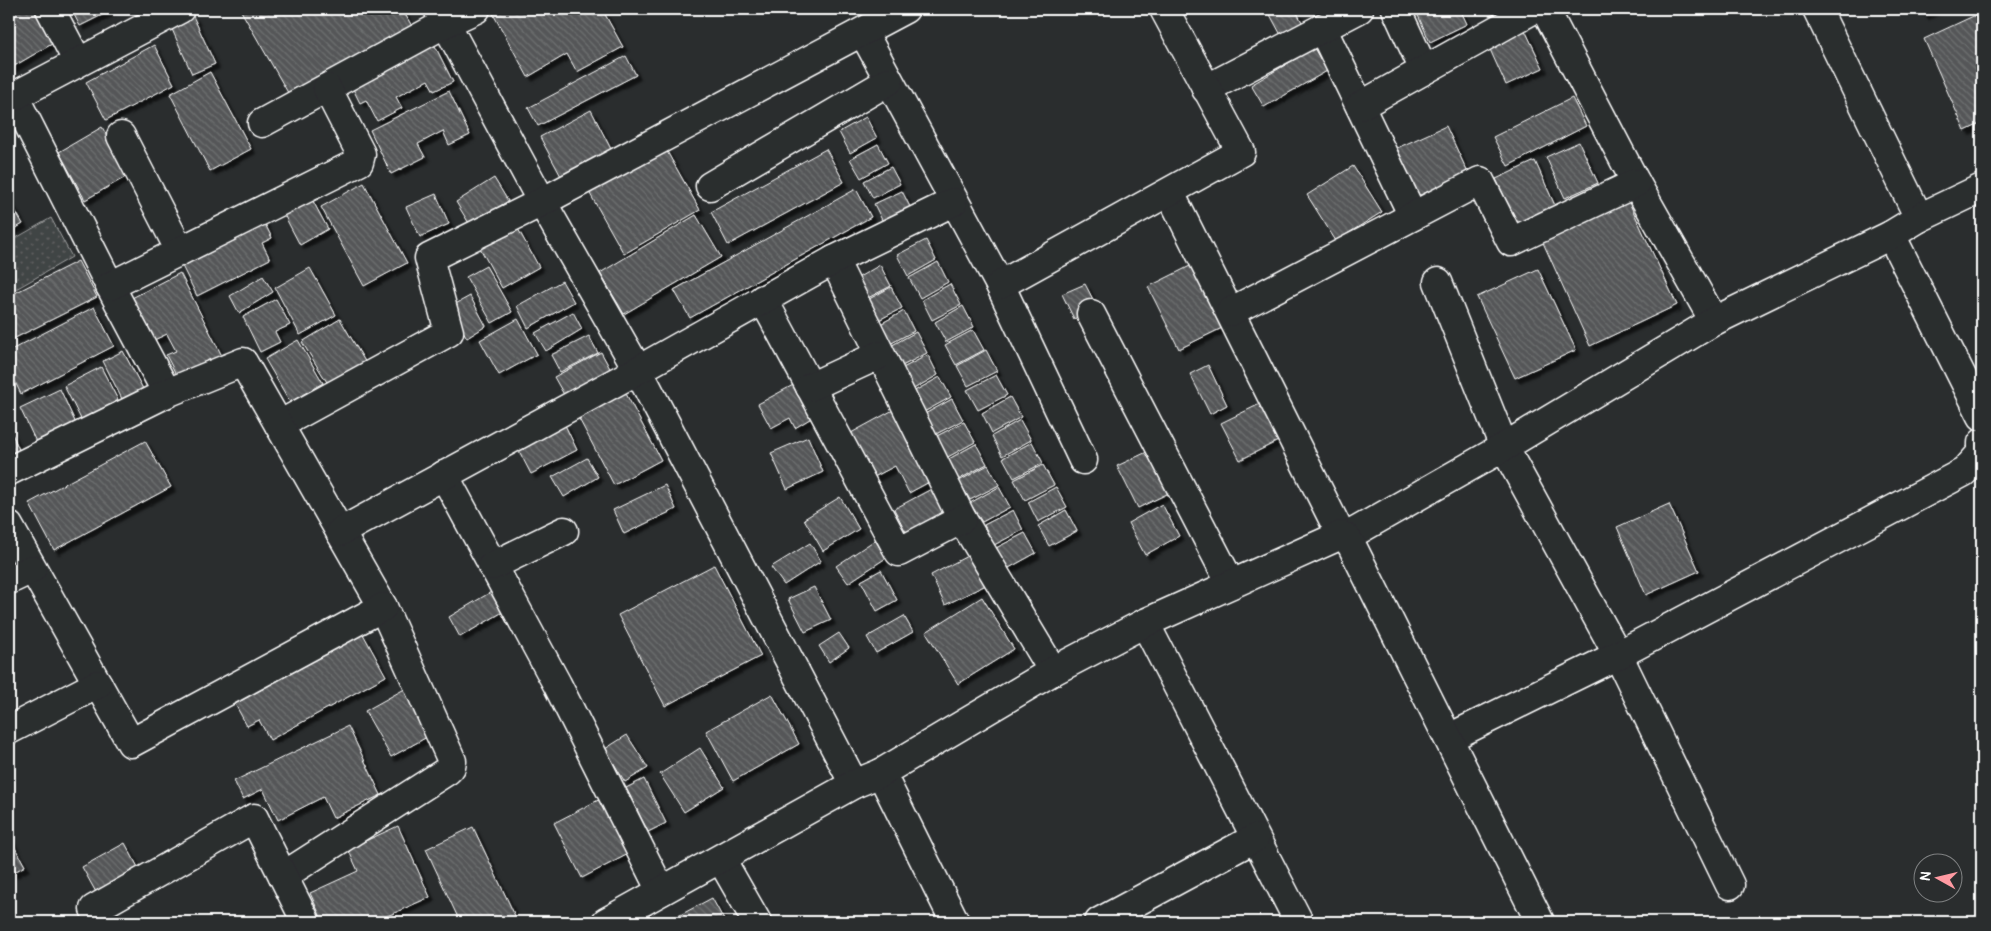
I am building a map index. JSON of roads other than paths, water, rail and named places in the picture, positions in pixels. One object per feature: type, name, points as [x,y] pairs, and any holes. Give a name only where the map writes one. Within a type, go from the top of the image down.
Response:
[{"type":"street","points":[[50,9],[78,62]]},
{"type":"street","points":[[167,393],[11,97],[180,9]]},
{"type":"street","points":[[262,124],[327,88],[442,16],[476,9]]},
{"type":"street","points":[[279,425],[449,332],[429,258],[542,202],[905,9]]},
{"type":"street","points":[[1000,285],[1241,152],[1164,9]]},
{"type":"street","points":[[1206,89],[1359,9]]},
{"type":"street","points":[[1396,9],[1424,70]]},
{"type":"street","points":[[1360,106],[1534,9]]},
{"type":"street","points":[[1545,9],[1636,182],[1714,321]]},
{"type":"street","points":[[1818,9],[1919,218]]},
{"type":"street","points":[[442,16],[542,202],[638,370],[854,784]]},
{"type":"street","points":[[1322,28],[1413,216]]},
{"type":"street","points":[[863,32],[953,202],[1000,285],[1084,460]]},
{"type":"street","points":[[710,186],[889,81]]},
{"type":"street","points":[[110,286],[359,162],[361,154],[327,88]]},
{"type":"street","points":[[121,136],[180,251]]},
{"type":"street","points":[[1230,312],[1480,181],[1511,242],[1636,182]]},
{"type":"street","points":[[606,922],[854,784],[881,773],[1053,671],[1145,623],[1344,536],[1504,447],[1714,321],[1891,235],[1919,218],[1982,188]]},
{"type":"street","points":[[1170,192],[1344,536],[1352,546],[1540,922]]},
{"type":"street","points":[[340,532],[638,370],[834,260],[953,202]]},
{"type":"street","points":[[1891,235],[1982,416]]},
{"type":"street","points":[[834,260],[879,355],[962,519],[1053,671]]},
{"type":"street","points":[[1438,282],[1504,447],[1618,655],[1730,885]]},
{"type":"street","points":[[763,299],[899,552],[962,519]]},
{"type":"street","points":[[1091,314],[1231,584]]},
{"type":"street","points":[[810,386],[879,355]]},
{"type":"street","points":[[9,471],[167,393],[243,362],[384,608],[452,761],[451,767],[283,876]]},
{"type":"street","points":[[1449,738],[1618,655],[1964,472],[1982,452],[1982,443]]},
{"type":"street","points":[[444,476],[557,684],[661,891]]},
{"type":"street","points":[[9,526],[21,574],[98,684],[131,743],[384,608]]},
{"type":"street","points":[[492,566],[564,531]]},
{"type":"street","points":[[1145,623],[1254,838],[1299,922]]},
{"type":"street","points":[[9,730],[98,684]]},
{"type":"street","points":[[881,773],[955,922]]},
{"type":"street","points":[[94,908],[254,818],[306,922]]},
{"type":"street","points":[[1099,922],[1254,838]]},
{"type":"street","points":[[721,859],[757,922]]}]
